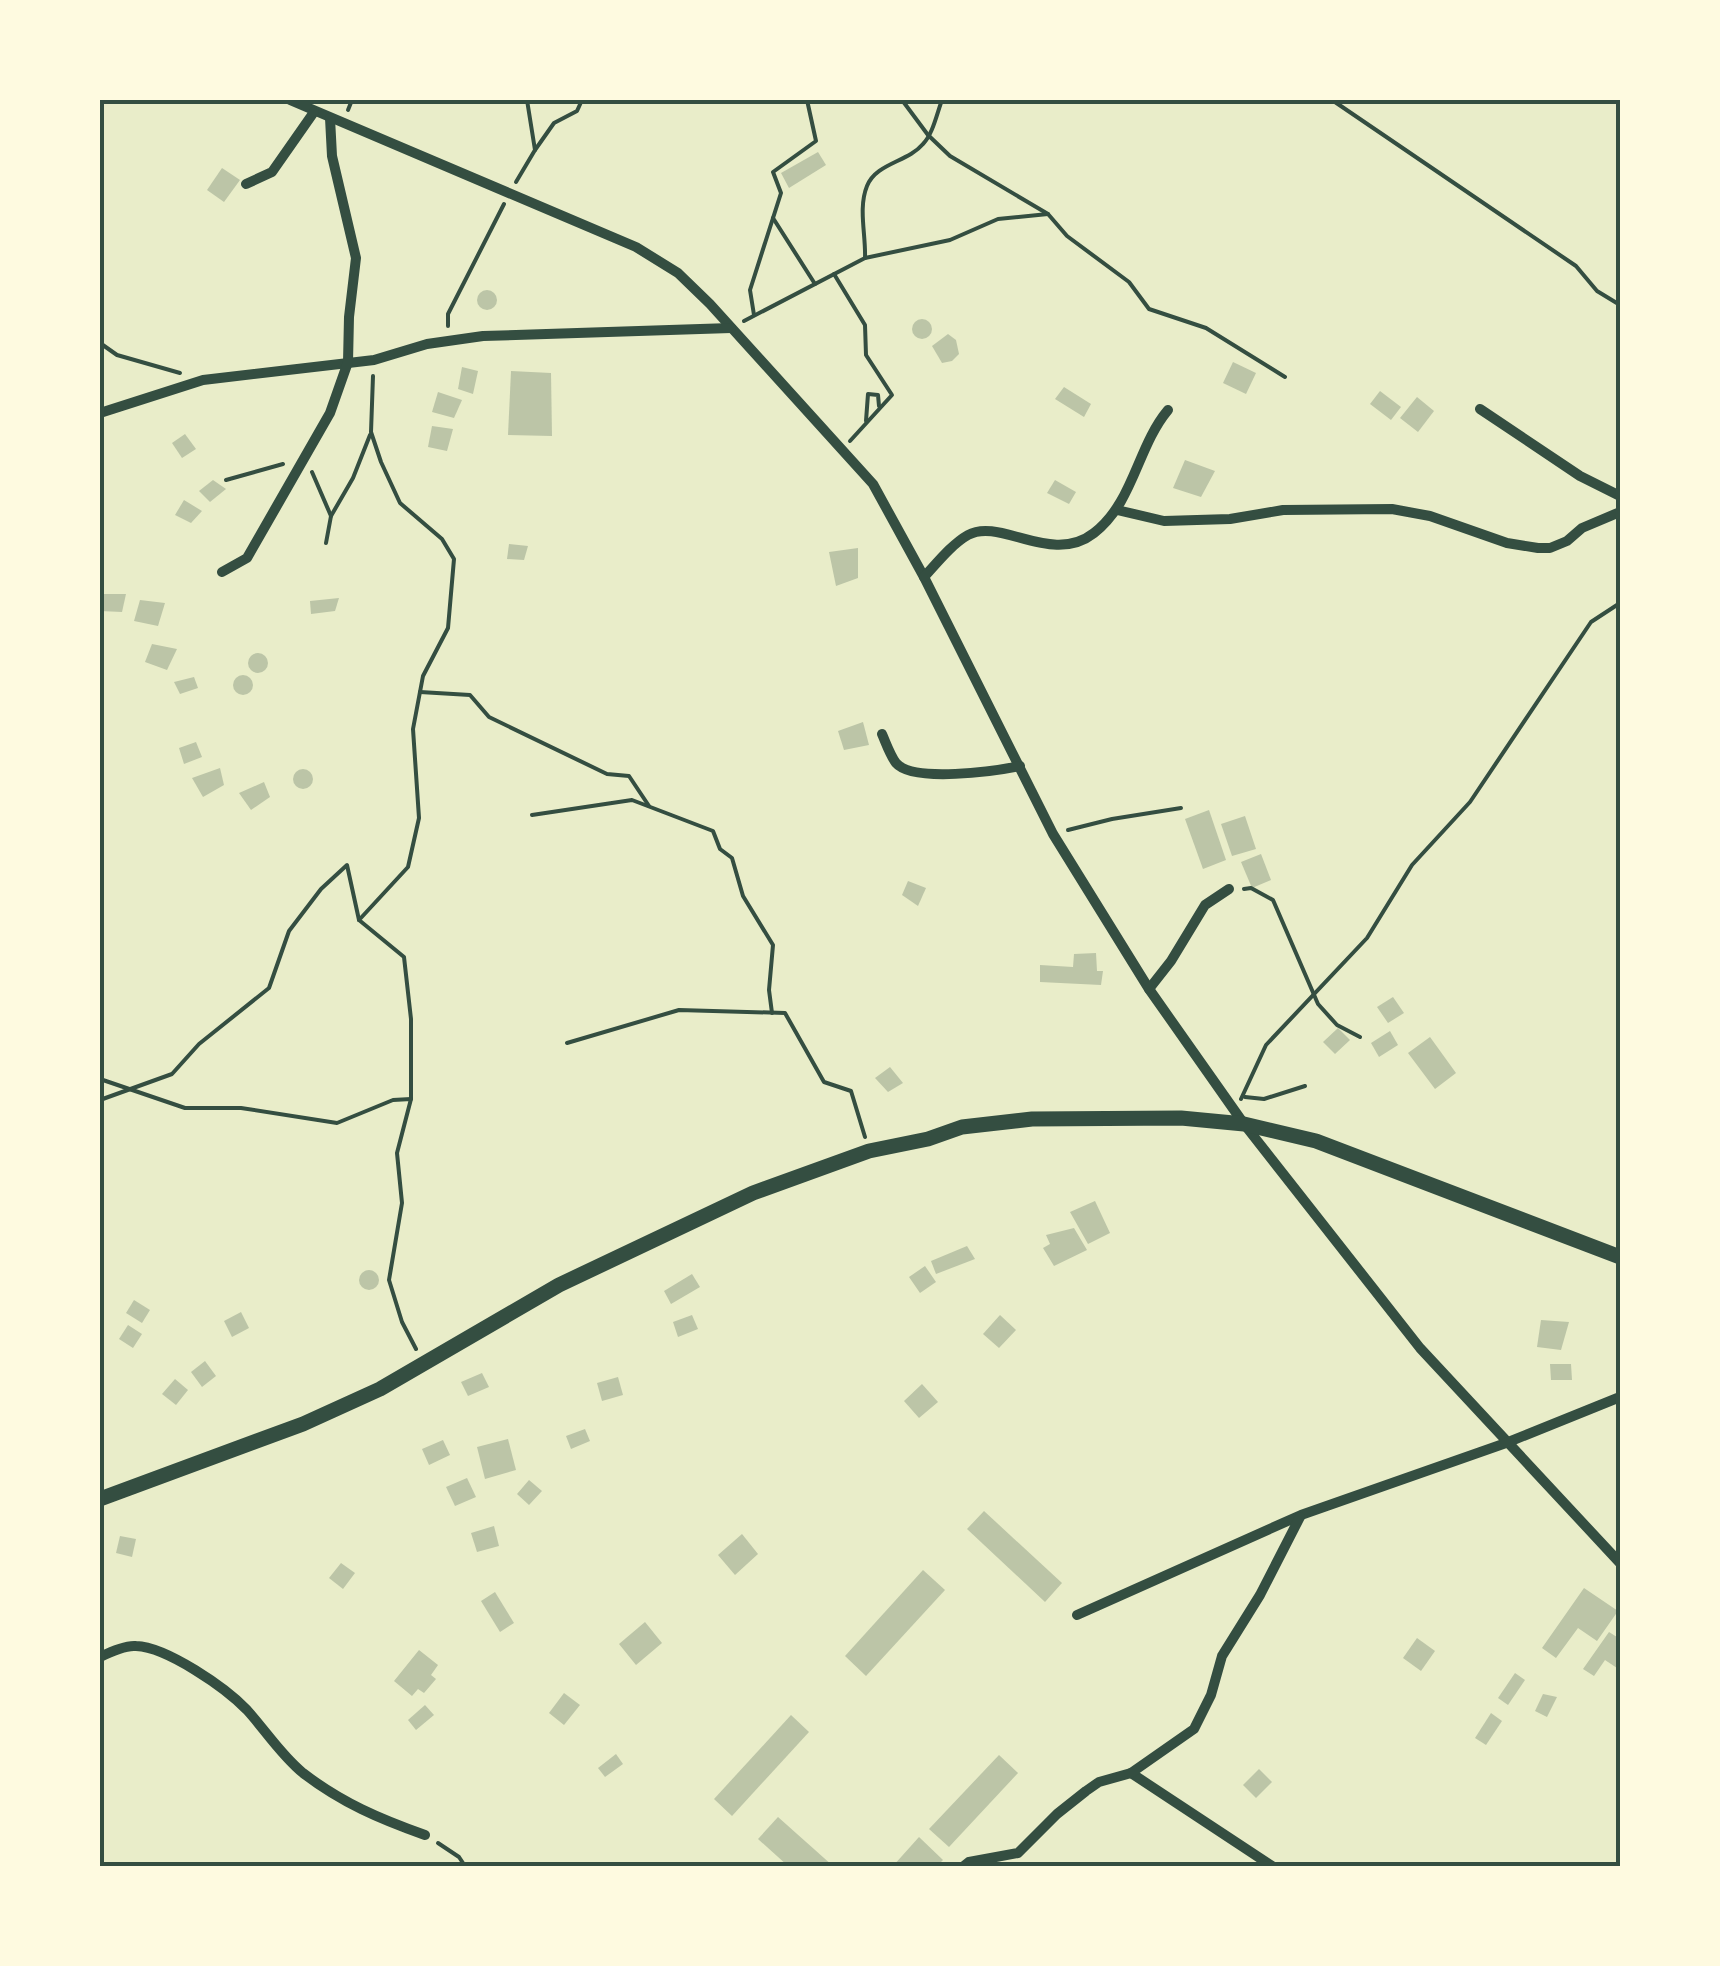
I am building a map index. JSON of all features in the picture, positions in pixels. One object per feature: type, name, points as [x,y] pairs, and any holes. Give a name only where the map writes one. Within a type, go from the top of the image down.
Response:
[{"type":"street","points":[[290,100],[636,247],[678,273],[732,328],[873,484],[1053,834],[1149,989],[1244,1124],[1420,1348],[1620,1563]]},
{"type":"street","points":[[246,184],[272,172],[314,112]]},
{"type":"street","points":[[222,572],[247,558],[330,413],[348,362],[356,258],[332,156],[330,118]]},
{"type":"street","points":[[100,413],[203,380],[374,360],[448,341],[519,334],[732,328]]},
{"type":"street","points":[[1480,408],[1580,476],[1620,496]]},
{"type":"street","points":[[924,577],[970,534],[982,530],[1042,545],[1076,543],[1096,532],[1117,510],[1155,426],[1168,410]]},
{"type":"street","points":[[1117,510],[1164,520],[1200,520],[1283,510],[1410,510],[1478,535],[1538,548],[1550,548],[1582,528],[1620,512]]},
{"type":"street","points":[[882,734],[896,762],[913,770],[981,774],[1020,766]]},
{"type":"street","points":[[1149,989],[1205,905],[1229,889]]},
{"type":"street","points":[[100,1499],[303,1424],[424,1365],[559,1285],[753,1193],[869,1152],[962,1127],[1032,1120],[1180,1118],[1244,1124],[1352,1153],[1620,1257]]},
{"type":"street","points":[[1077,1615],[1301,1516],[1506,1443],[1620,1397]]},
{"type":"street","points":[[964,1866],[1018,1854],[1076,1798],[1099,1782],[1131,1773],[1194,1729],[1204,1712],[1222,1656],[1260,1595],[1301,1516]]},
{"type":"street","points":[[100,1657],[134,1645],[156,1650],[204,1676],[246,1708],[277,1748],[304,1773],[368,1815],[426,1835]]},
{"type":"street","points":[[1131,1773],[1272,1866]]},
{"type":"path","points":[[527,100],[535,150]]},
{"type":"path","points":[[448,341],[448,314],[510,192],[554,123],[577,111],[582,100]]},
{"type":"path","points":[[754,315],[750,290],[781,193],[773,172],[816,140],[807,100]]},
{"type":"path","points":[[902,100],[928,135],[950,156],[1048,214],[1067,236],[1129,282],[1149,309],[1206,328],[1284,377]]},
{"type":"path","points":[[865,258],[862,204],[868,182],[882,168],[925,143],[942,100]]},
{"type":"path","points":[[1332,100],[1576,266],[1597,291],[1620,305]]},
{"type":"path","points":[[732,328],[865,258],[950,240],[998,219],[1048,214]]},
{"type":"path","points":[[773,218],[816,284]]},
{"type":"path","points":[[834,274],[865,324],[866,356],[892,394],[843,451]]},
{"type":"path","points":[[100,344],[117,355],[203,380]]},
{"type":"path","points":[[326,543],[330,516],[353,478],[371,432],[374,360]]},
{"type":"path","points":[[866,421],[868,394],[878,395],[879,407]]},
{"type":"path","points":[[360,920],[408,867],[419,818],[413,729],[423,676],[448,628],[454,559],[442,539],[400,503],[371,432]]},
{"type":"path","points":[[306,458],[330,516]]},
{"type":"path","points":[[226,480],[278,467],[290,459]]},
{"type":"path","points":[[1232,1105],[1245,1097],[1266,1046],[1367,938],[1412,865],[1470,802],[1591,622],[1620,603]]},
{"type":"path","points":[[420,692],[470,695],[489,717],[608,774],[629,776],[649,806]]},
{"type":"path","points":[[532,815],[632,800],[713,831],[720,849],[732,858],[742,896],[773,945],[769,990],[772,1013]]},
{"type":"path","points":[[1053,834],[1181,808]]},
{"type":"path","points":[[100,1100],[172,1074],[199,1044],[269,988],[288,931],[321,889],[347,865],[360,920],[404,957],[411,1019],[411,1098],[397,1153],[402,1203],[389,1280],[402,1322],[424,1365]]},
{"type":"path","points":[[1229,889],[1251,888],[1273,900],[1318,1004],[1337,1024],[1360,1038]]},
{"type":"path","points":[[567,1043],[678,1010],[785,1013],[824,1082],[851,1091],[869,1152]]},
{"type":"path","points":[[100,1079],[185,1108],[241,1108],[337,1123],[393,1100],[411,1098]]},
{"type":"path","points":[[1245,1097],[1264,1099],[1304,1086]]},
{"type":"path","points":[[426,1835],[460,1857],[465,1866]]},
{"type":"building","points":[[818,152],[826,165],[789,188],[781,173]]},
{"type":"building","points":[[222,168],[240,180],[224,202],[207,190]]},
{"type":"building","points":[[483,290],[491,290],[497,300],[491,310],[483,310],[477,304],[477,296]]},
{"type":"building","points":[[922,319],[932,329],[922,339],[912,329]]},
{"type":"building","points":[[948,334],[956,340],[959,354],[942,363],[932,346]]},
{"type":"building","points":[[1233,362],[1256,373],[1246,394],[1223,383]]},
{"type":"building","points":[[462,367],[478,371],[473,394],[458,389]]},
{"type":"building","points":[[511,371],[551,373],[552,436],[508,435]]},
{"type":"building","points":[[1064,387],[1091,404],[1084,417],[1055,399]]},
{"type":"building","points":[[1380,391],[1401,407],[1391,420],[1370,404]]},
{"type":"building","points":[[438,392],[462,400],[454,418],[432,412]]},
{"type":"building","points":[[1417,397],[1434,411],[1418,432],[1400,418]]},
{"type":"building","points":[[432,426],[453,429],[447,451],[428,447]]},
{"type":"building","points":[[185,434],[196,449],[182,458],[172,443]]},
{"type":"building","points":[[1185,460],[1215,471],[1201,497],[1173,488]]},
{"type":"building","points":[[213,480],[226,489],[210,502],[199,491]]},
{"type":"building","points":[[1055,480],[1076,492],[1069,504],[1047,493]]},
{"type":"building","points":[[184,500],[202,511],[191,523],[175,515]]},
{"type":"building","points":[[509,544],[528,546],[524,560],[507,559]]},
{"type":"building","points":[[858,548],[858,578],[836,586],[829,552]]},
{"type":"building","points":[[100,594],[126,594],[122,612],[100,611]]},
{"type":"building","points":[[339,598],[335,611],[311,614],[310,601]]},
{"type":"building","points":[[140,600],[165,603],[158,626],[134,621]]},
{"type":"building","points":[[152,644],[177,649],[167,670],[145,662]]},
{"type":"building","points":[[254,653],[262,653],[268,663],[262,673],[254,673],[248,667],[248,659]]},
{"type":"building","points":[[239,675],[247,675],[253,685],[247,695],[239,695],[233,689],[233,681]]},
{"type":"building","points":[[194,677],[198,688],[180,694],[174,682]]},
{"type":"building","points":[[863,722],[869,745],[844,750],[838,731]]},
{"type":"building","points":[[196,742],[202,757],[184,764],[179,748]]},
{"type":"building","points":[[220,768],[224,785],[203,797],[192,778]]},
{"type":"building","points":[[299,769],[307,769],[313,779],[307,789],[299,789],[293,783],[293,775]]},
{"type":"building","points":[[264,782],[270,797],[251,810],[239,793]]},
{"type":"building","points":[[1209,810],[1226,860],[1203,869],[1185,819]]},
{"type":"building","points":[[1245,816],[1256,849],[1232,856],[1221,824]]},
{"type":"building","points":[[1261,854],[1271,880],[1252,888],[1241,862]]},
{"type":"building","points":[[908,881],[926,888],[918,906],[902,895]]},
{"type":"building","points":[[1096,953],[1097,971],[1103,971],[1101,985],[1040,982],[1040,965],[1073,967],[1074,954]]},
{"type":"building","points":[[1393,997],[1404,1013],[1388,1023],[1377,1007]]},
{"type":"building","points":[[1338,1028],[1350,1040],[1335,1054],[1323,1042]]},
{"type":"building","points":[[1390,1031],[1398,1045],[1379,1057],[1371,1043]]},
{"type":"building","points":[[1430,1037],[1456,1073],[1435,1089],[1408,1053]]},
{"type":"building","points":[[890,1067],[903,1083],[888,1092],[875,1078]]},
{"type":"building","points":[[1095,1201],[1110,1233],[1088,1244],[1070,1212]]},
{"type":"building","points":[[1074,1228],[1087,1250],[1054,1266],[1043,1248],[1050,1244],[1046,1235]]},
{"type":"building","points":[[967,1246],[975,1259],[936,1274],[931,1261]]},
{"type":"building","points":[[925,1266],[936,1282],[920,1293],[909,1277]]},
{"type":"building","points":[[369,1270],[379,1280],[369,1290],[359,1280]]},
{"type":"building","points":[[692,1274],[700,1287],[671,1304],[664,1291]]},
{"type":"building","points":[[134,1300],[150,1310],[142,1323],[126,1313]]},
{"type":"building","points":[[241,1312],[249,1328],[232,1337],[224,1321]]},
{"type":"building","points":[[692,1315],[698,1329],[678,1337],[673,1322]]},
{"type":"building","points":[[1000,1315],[1016,1330],[999,1348],[983,1334]]},
{"type":"building","points":[[1541,1320],[1569,1322],[1561,1350],[1537,1347]]},
{"type":"building","points":[[128,1325],[142,1334],[133,1348],[119,1339]]},
{"type":"building","points":[[205,1361],[216,1376],[202,1387],[191,1372]]},
{"type":"building","points":[[1550,1364],[1571,1364],[1572,1380],[1551,1380]]},
{"type":"building","points":[[482,1373],[489,1387],[468,1396],[461,1382]]},
{"type":"building","points":[[618,1377],[623,1395],[602,1401],[597,1383]]},
{"type":"building","points":[[175,1379],[188,1390],[176,1405],[162,1394]]},
{"type":"building","points":[[922,1384],[938,1402],[919,1418],[904,1401]]},
{"type":"building","points":[[585,1429],[590,1441],[571,1449],[566,1436]]},
{"type":"building","points":[[508,1439],[516,1470],[485,1479],[477,1447]]},
{"type":"building","points":[[443,1440],[450,1455],[429,1465],[422,1449]]},
{"type":"building","points":[[467,1478],[476,1497],[455,1506],[446,1487]]},
{"type":"building","points":[[529,1480],[542,1491],[529,1505],[517,1494]]},
{"type":"building","points":[[984,1511],[1062,1583],[1045,1602],[967,1529]]},
{"type":"building","points":[[494,1526],[499,1546],[477,1552],[471,1533]]},
{"type":"building","points":[[742,1534],[758,1554],[735,1575],[718,1555]]},
{"type":"building","points":[[120,1536],[136,1539],[132,1557],[116,1553]]},
{"type":"building","points":[[341,1563],[355,1573],[343,1589],[329,1578]]},
{"type":"building","points":[[923,1570],[945,1590],[866,1676],[845,1656]]},
{"type":"building","points":[[1584,1588],[1618,1611],[1597,1641],[1578,1628],[1556,1658],[1542,1648]]},
{"type":"building","points":[[495,1592],[514,1623],[500,1632],[481,1601]]},
{"type":"building","points":[[645,1622],[662,1643],[636,1665],[619,1644]]},
{"type":"building","points":[[1609,1632],[1620,1639],[1620,1670],[1605,1660],[1594,1676],[1583,1669]]},
{"type":"building","points":[[1417,1638],[1435,1651],[1421,1671],[1403,1658]]},
{"type":"building","points":[[419,1650],[438,1665],[431,1675],[436,1679],[424,1693],[418,1689],[412,1696],[394,1681]]},
{"type":"building","points":[[1515,1673],[1525,1680],[1508,1705],[1498,1698]]},
{"type":"building","points":[[564,1693],[580,1705],[564,1725],[549,1713]]},
{"type":"building","points":[[1543,1694],[1557,1697],[1547,1717],[1535,1711]]},
{"type":"building","points":[[425,1705],[434,1715],[416,1730],[408,1720]]},
{"type":"building","points":[[1491,1713],[1502,1721],[1486,1745],[1475,1738]]},
{"type":"building","points":[[791,1715],[809,1732],[732,1816],[714,1799]]},
{"type":"building","points":[[616,1754],[623,1764],[605,1777],[598,1768]]},
{"type":"building","points":[[999,1755],[1018,1773],[949,1847],[929,1829]]},
{"type":"building","points":[[1259,1769],[1272,1782],[1256,1798],[1243,1785]]},
{"type":"building","points":[[778,1817],[833,1866],[788,1866],[758,1839]]},
{"type":"building","points":[[919,1837],[943,1860],[937,1866],[893,1866]]}]
